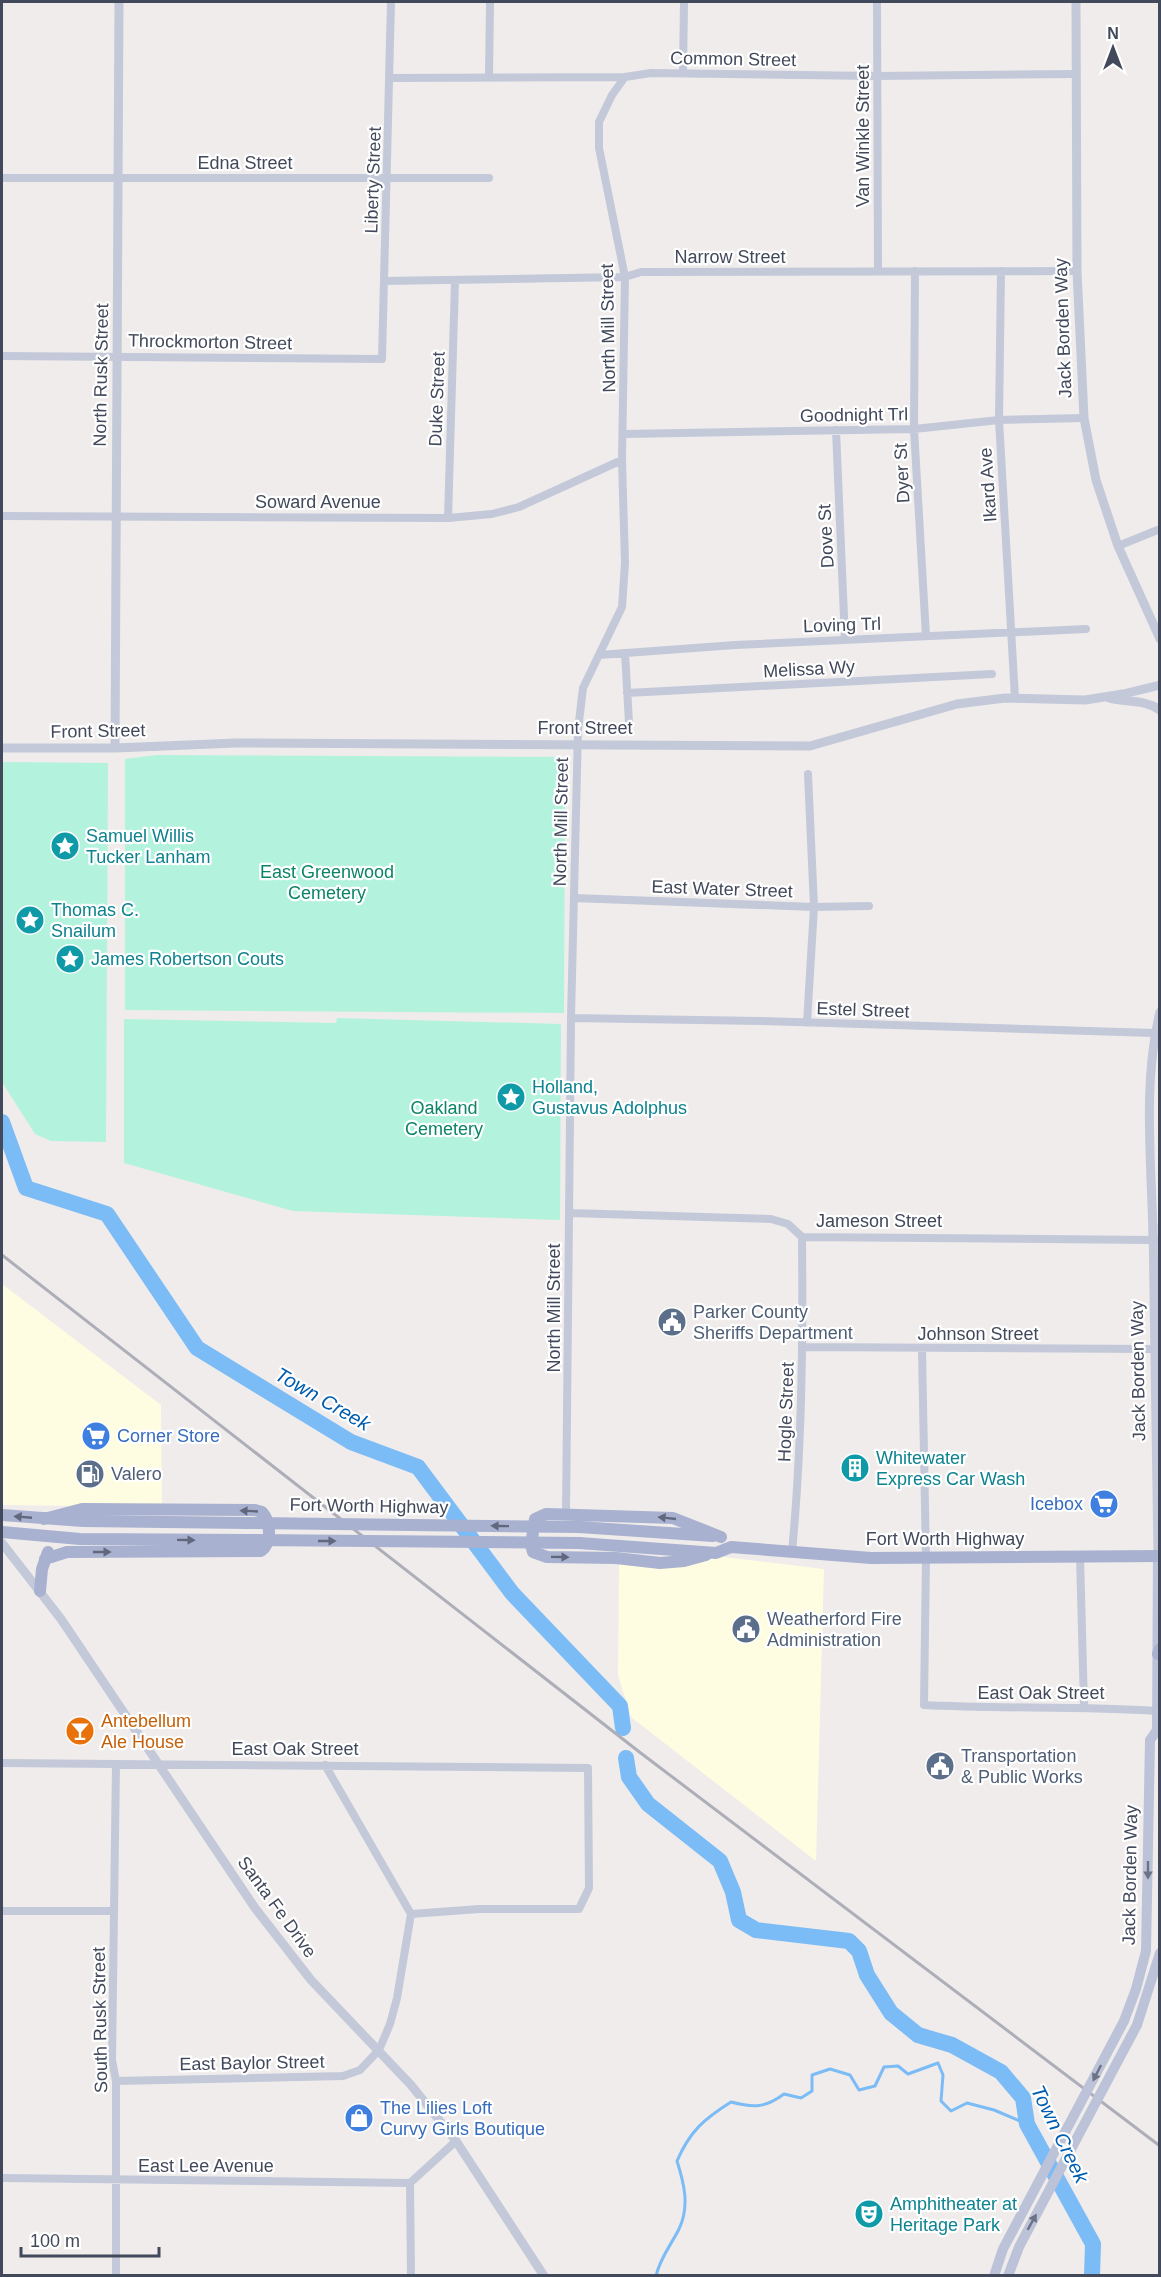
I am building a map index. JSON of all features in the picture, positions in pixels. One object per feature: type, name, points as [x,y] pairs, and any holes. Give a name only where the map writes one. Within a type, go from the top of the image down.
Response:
[{"type":"main road","points":[[44,1519],[82,1509],[255,1510],[262,1512],[268,1522],[268,1542],[261,1551],[67,1552],[45,1559]]},
{"type":"main road","points":[[716,1552],[684,1561],[660,1563],[616,1558],[547,1557],[533,1552],[531,1545],[535,1519],[546,1514],[566,1514],[673,1518],[721,1537],[731,1546]]},
{"type":"main road","name":"Fort Worth Highway","points":[[2,1515],[44,1519],[579,1527],[721,1537]]},
{"type":"main road","name":"Fort Worth Highway","points":[[2,1532],[80,1539],[579,1543],[716,1552],[731,1546],[845,1557],[1159,1556]]},
{"type":"main road","points":[[40,1592],[45,1559],[53,1548],[80,1539]]},
{"type":"main road","name":"Jack Borden Way","points":[[994,2276],[1003,2249],[1124,2021],[1136,1989],[1146,1951],[1150,1740],[1159,1731],[1157,1711],[1159,1556]]},
{"type":"main road","name":"Jack Borden Way","points":[[1008,2276],[1019,2247],[1137,2025],[1160,1953]]},
{"type":"street","name":"North Rusk Street","points":[[115,748],[119,2]]},
{"type":"street","name":"Liberty Street","points":[[382,359],[389,178],[391,2]]},
{"type":"street","points":[[489,77],[490,2]]},
{"type":"street","points":[[683,73],[684,2]]},
{"type":"street","name":"Van Winkle Street","points":[[877,2],[878,271]]},
{"type":"street","name":"Jack Borden Way","points":[[1076,2],[1077,270],[1084,418],[1096,480],[1118,546],[1160,639]]},
{"type":"street","name":"Common Street","points":[[390,78],[625,78],[651,73],[877,76],[1075,74]]},
{"type":"street","name":"North Mill Street","points":[[566,1514],[571,1018],[577,744],[583,688],[622,607],[625,563],[622,460],[625,277],[599,148],[599,122],[612,95],[625,78]]},
{"type":"street","name":"Edna Street","points":[[2,177],[489,178]]},
{"type":"street","name":"Narrow Street","points":[[384,281],[455,282],[625,277],[641,272],[1077,270]]},
{"type":"street","name":"Dyer St","points":[[915,271],[914,429],[926,636]]},
{"type":"street","name":"Ikard Ave","points":[[1001,271],[999,420],[1016,698]]},
{"type":"street","name":"Duke Street","points":[[448,518],[455,282]]},
{"type":"street","name":"Throckmorton Street","points":[[2,356],[118,355],[382,359]]},
{"type":"street","name":"Goodnight Trl","points":[[624,434],[914,429],[999,420],[1084,418]]},
{"type":"street","name":"Dove St","points":[[836,430],[845,640]]},
{"type":"street","name":"Soward Avenue","points":[[2,516],[448,518],[492,514],[519,507],[622,460]]},
{"type":"street","points":[[1118,546],[1160,529]]},
{"type":"street","name":"Loving Trl","points":[[599,655],[845,640],[1086,629]]},
{"type":"street","points":[[625,653],[628,723]]},
{"type":"street","name":"Melissa Wy","points":[[627,693],[993,674]]},
{"type":"street","name":"Front Street","points":[[2,748],[115,748],[237,743],[810,746],[957,704],[1016,698],[1085,700],[1160,685]]},
{"type":"street","points":[[1107,697],[1121,702],[1152,704],[1160,710]]},
{"type":"street","points":[[807,1023],[814,907],[808,774]]},
{"type":"street","name":"East Water Street","points":[[574,898],[814,907],[869,906]]},
{"type":"street","name":"Jack Borden Way","points":[[1159,1556],[1154,1349],[1156,1240],[1151,1084],[1154,1033],[1160,1011]]},
{"type":"street","name":"Estel Street","points":[[571,1018],[1154,1033]]},
{"type":"street","name":"Jameson Street","points":[[570,1213],[771,1219],[788,1224],[802,1237],[1156,1240]]},
{"type":"street","name":"Hogle Street","points":[[792,1552],[799,1478],[803,1347],[802,1237]]},
{"type":"street","name":"Johnson Street","points":[[803,1347],[922,1350],[1154,1349]]},
{"type":"street","points":[[922,1350],[926,1558]]},
{"type":"street","name":"Santa Fe Drive","points":[[2,1543],[40,1592],[277,1937],[311,1980],[379,2050],[456,2141],[544,2276]]},
{"type":"street","points":[[1080,1557],[1083,1706]]},
{"type":"street","name":"East Oak Street","points":[[926,1558],[924,1705],[1023,1709],[1083,1706],[1157,1711]]},
{"type":"street","name":"East Oak Street","points":[[2,1764],[325,1764],[588,1768],[589,1888],[579,1909],[479,1909],[411,1914]]},
{"type":"street","name":"South Rusk Street","points":[[116,1764],[112,2060],[116,2081],[116,2276]]},
{"type":"street","points":[[325,1764],[411,1914],[397,1998],[390,2025],[379,2050]]},
{"type":"street","points":[[2,1911],[114,1911]]},
{"type":"street","name":"East Baylor Street","points":[[116,2081],[343,2076],[360,2070],[379,2050]]},
{"type":"street","points":[[411,2276],[410,2182],[456,2141]]},
{"type":"street","name":"East Lee Avenue","points":[[2,2178],[116,2181],[410,2182]]},
{"type":"shaded area","points":[[2,1284],[161,1405],[162,1507],[2,1505]]},
{"type":"shaded area","points":[[715,1556],[824,1569],[816,1861],[631,1717],[618,1675],[619,1563]]},
{"type":"green space","name":"East Greenwood Cemetery","points":[[157,755],[565,757],[564,1013],[125,1010],[125,759]]},
{"type":"green space","points":[[2,762],[108,763],[106,1142],[51,1141],[35,1134],[2,1082]]},
{"type":"green space","name":"Oakland Cemetery","points":[[337,1018],[561,1024],[560,1220],[293,1211],[124,1163],[124,1019],[336,1023]]},
{"type":"waterway","name":"Town Creek","points":[[2,1122],[26,1188],[107,1214],[197,1348],[351,1442],[418,1467],[512,1593],[620,1706],[623,1728]]},
{"type":"waterway","name":"Town Creek","points":[[626,1758],[629,1777],[648,1804],[720,1861],[733,1892],[739,1920],[756,1930],[849,1941],[859,1951],[867,1975],[891,2013],[918,2035],[952,2045],[1001,2072],[1023,2098],[1027,2124],[1093,2244],[1092,2276]]},
{"type":"waterway","points":[[656,2276],[663,2257],[679,2229],[684,2212],[684,2186],[677,2161],[687,2142],[699,2127],[731,2102],[759,2106],[784,2094],[801,2098],[812,2091],[812,2075],[830,2069],[850,2075],[859,2090],[875,2086],[884,2067],[898,2066],[908,2074],[938,2063],[943,2075],[941,2101],[951,2111],[967,2103],[994,2110],[1027,2124]]},
{"type":"railway","points":[[2,1255],[642,1754],[1160,2146]]},
{"type":"place","name":"Samuel Willis Tucker Lanham","points":[[65,846]]},
{"type":"place","name":"Thomas C. Snailum","points":[[30,920]]},
{"type":"place","name":"James Robertson Couts","points":[[70,959]]},
{"type":"place","name":"Holland, Gustavus Adolphus","points":[[511,1097]]},
{"type":"place","name":"Parker County Sheriffs Department","points":[[672,1322]]},
{"type":"place","name":"Corner Store","points":[[96,1436]]},
{"type":"place","name":"Whitewater Express Car Wash","points":[[855,1468]]},
{"type":"place","name":"Valero","points":[[90,1474]]},
{"type":"place","name":"Icebox","points":[[1104,1504]]},
{"type":"place","name":"Weatherford Fire Administration","points":[[746,1629]]},
{"type":"place","name":"Antebellum Ale House","points":[[80,1731]]},
{"type":"place","name":"Transportation & Public Works","points":[[940,1766]]},
{"type":"place","name":"The Lilies Loft Curvy Girls Boutique","points":[[359,2118]]},
{"type":"place","name":"Amphitheater at Heritage Park","points":[[869,2214]]}]
